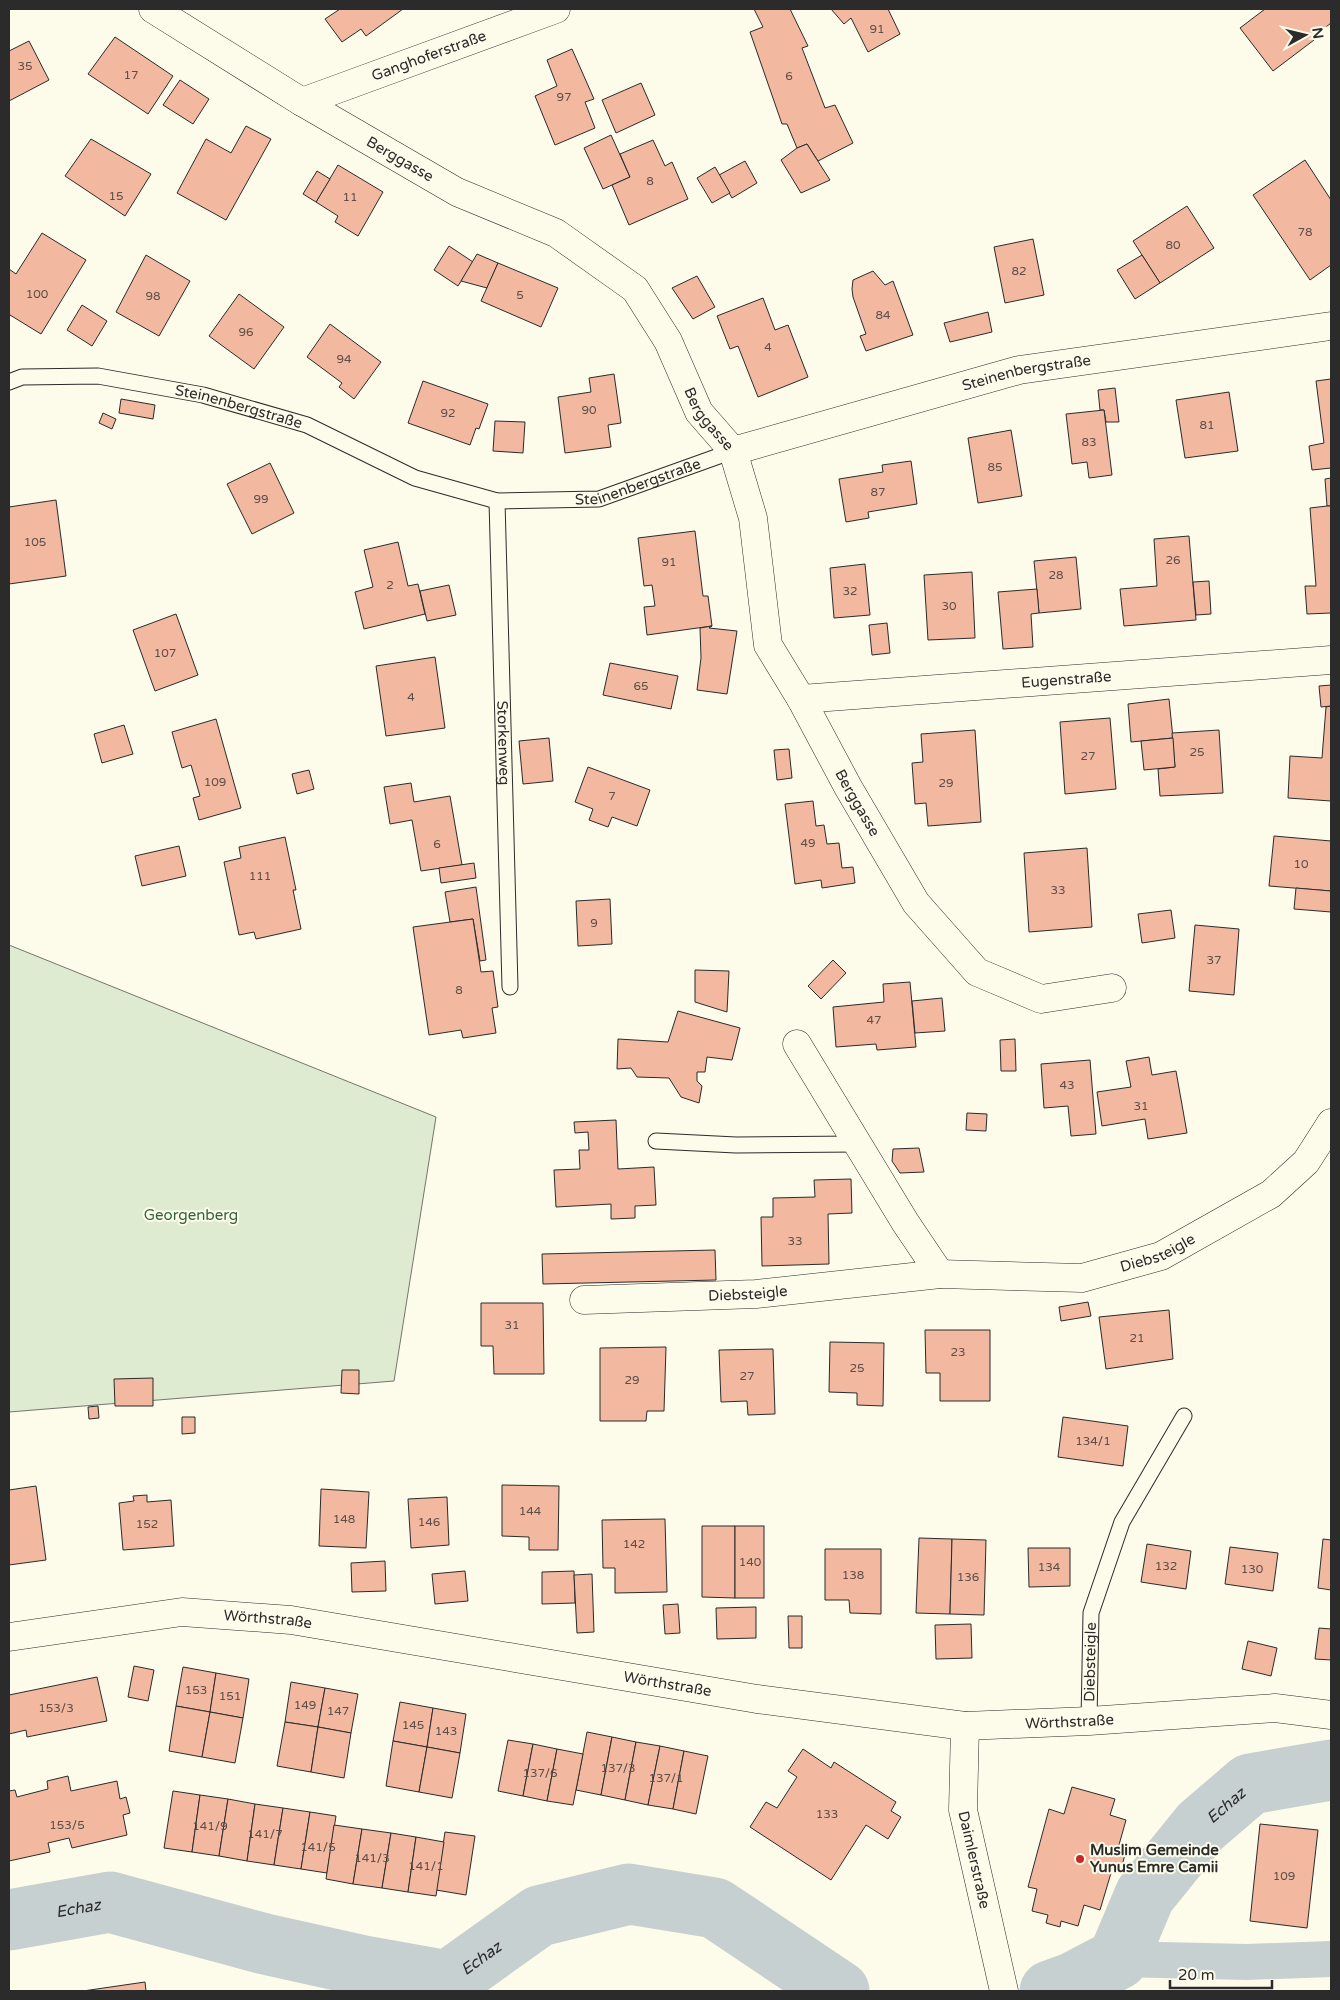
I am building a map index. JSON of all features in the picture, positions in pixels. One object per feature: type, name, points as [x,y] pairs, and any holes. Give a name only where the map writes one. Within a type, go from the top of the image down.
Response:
[{"type":"street","name":"Berggasse","points":[[153,9],[302,102],[458,192],[556,232],[635,289],[668,340],[699,412],[733,450],[753,518],[768,644],[916,903],[977,972],[1041,999],[1112,988]]},
{"type":"street","name":"Ganghoferstraße","points":[[302,102],[556,9]]},
{"type":"street","name":"Steinenbergstraße","points":[[733,450],[1019,370],[1331,326]]},
{"type":"street","name":"Eugenstraße","points":[[801,699],[1331,660]]},
{"type":"street","points":[[797,1044],[940,1274]]},
{"type":"street","name":"Diebsteigle","points":[[584,1300],[756,1294],[940,1274],[1082,1278],[1161,1256],[1271,1194],[1306,1162],[1331,1123]]},
{"type":"street","name":"Wörthstraße","points":[[9,1637],[182,1612],[290,1620],[757,1698],[965,1726],[1089,1721],[1275,1708],[1331,1716]]},
{"type":"street","name":"Daimlerstraße","points":[[965,1726],[963,1810],[1004,1991]]},
{"type":"lane","name":"Steinenbergstraße","points":[[9,382],[22,377],[98,376],[203,396],[307,425],[415,478],[497,500],[599,500],[733,450]]},
{"type":"lane","name":"Storkenweg","points":[[497,500],[510,987]]},
{"type":"lane","points":[[656,1141],[736,1145],[860,1144]]},
{"type":"lane","name":"Diebsteigle","points":[[1089,1721],[1091,1613],[1122,1522],[1184,1416]]},
{"type":"green space","name":"Georgenberg","points":[[9,945],[436,1117],[394,1381],[9,1412]]},
{"type":"building","points":[[340,9],[403,9],[366,36],[361,29],[342,42],[325,19]]},
{"type":"building","points":[[754,9],[790,9],[808,46],[802,48],[825,108],[835,105],[853,143],[818,161],[807,144],[797,148],[787,124],[782,124],[750,32],[763,27]]},
{"type":"building","points":[[831,9],[888,9],[900,34],[868,52],[851,18],[844,24]]},
{"type":"building","points":[[1265,9],[1331,9],[1331,23],[1312,38],[1314,40],[1273,71],[1240,28]]},
{"type":"building","points":[[115,37],[173,76],[148,114],[88,74]]},
{"type":"building","points":[[29,41],[49,80],[9,101],[9,51]]},
{"type":"building","points":[[572,49],[594,99],[585,102],[595,128],[555,145],[535,96],[557,86],[547,60]]},
{"type":"building","points":[[180,80],[209,99],[193,124],[163,105]]},
{"type":"building","points":[[641,83],[655,115],[616,133],[602,100]]},
{"type":"building","points":[[246,126],[271,139],[226,220],[177,193],[206,139],[231,153]]},
{"type":"building","points":[[611,135],[630,177],[603,189],[584,148]]},
{"type":"building","points":[[91,139],[151,174],[125,216],[65,176]]},
{"type":"building","points":[[653,140],[665,166],[672,162],[688,199],[629,225],[612,185],[630,177],[620,154]]},
{"type":"building","points":[[807,144],[830,180],[801,193],[781,160],[797,148]]},
{"type":"building","points":[[1305,160],[1331,200],[1331,265],[1310,280],[1253,195]]},
{"type":"building","points":[[745,161],[757,183],[732,198],[719,175]]},
{"type":"building","points":[[338,165],[383,192],[358,236],[335,222],[338,216],[316,202]]},
{"type":"building","points":[[715,167],[730,193],[712,203],[697,178]]},
{"type":"building","points":[[317,171],[330,179],[316,202],[303,194]]},
{"type":"building","points":[[1187,206],[1214,248],[1160,283],[1133,241]]},
{"type":"building","points":[[42,233],[86,260],[41,334],[10,315],[9,317],[9,269],[16,274]]},
{"type":"building","points":[[1033,239],[1044,295],[1005,303],[994,247]]},
{"type":"building","points":[[449,246],[473,262],[458,286],[434,270]]},
{"type":"building","points":[[477,254],[498,263],[487,288],[461,281]]},
{"type":"building","points":[[146,255],[190,281],[159,336],[116,312]]},
{"type":"building","points":[[1142,255],[1160,283],[1135,299],[1117,270]]},
{"type":"building","points":[[498,263],[558,288],[541,327],[481,301]]},
{"type":"building","points":[[873,271],[885,285],[893,281],[913,335],[866,351],[860,336],[866,334],[852,289],[853,280]]},
{"type":"building","points":[[697,276],[715,307],[693,319],[672,288]]},
{"type":"building","points":[[239,294],[284,327],[254,369],[209,336]]},
{"type":"building","points":[[763,298],[775,330],[788,325],[808,377],[758,397],[738,346],[730,349],[717,316]]},
{"type":"building","points":[[82,305],[107,321],[92,346],[67,330]]},
{"type":"building","points":[[988,312],[992,332],[950,342],[944,323]]},
{"type":"building","points":[[330,324],[381,362],[354,399],[339,387],[342,383],[307,357]]},
{"type":"building","points":[[614,374],[621,423],[608,425],[611,447],[565,453],[558,397],[591,392],[589,378]]},
{"type":"building","points":[[1331,379],[1331,468],[1312,470],[1309,446],[1324,443],[1316,381]]},
{"type":"building","points":[[423,381],[488,404],[479,429],[476,428],[470,445],[408,423]]},
{"type":"building","points":[[1115,388],[1119,422],[1106,422],[1104,410],[1100,410],[1098,390]]},
{"type":"building","points":[[1229,392],[1238,451],[1185,458],[1176,400]]},
{"type":"building","points":[[121,399],[155,405],[153,419],[119,413]]},
{"type":"building","points":[[1104,410],[1112,475],[1089,478],[1087,462],[1072,464],[1066,414]]},
{"type":"building","points":[[103,413],[116,419],[112,429],[99,423]]},
{"type":"building","points":[[495,421],[525,422],[523,453],[493,451]]},
{"type":"building","points":[[1011,430],[1022,496],[978,503],[968,438]]},
{"type":"building","points":[[911,461],[917,504],[868,512],[869,518],[846,522],[839,479],[883,472],[882,465]]},
{"type":"building","points":[[270,463],[294,513],[252,534],[227,484]]},
{"type":"building","points":[[1331,478],[1331,506],[1327,506],[1325,479]]},
{"type":"building","points":[[56,500],[66,576],[9,584],[9,507]]},
{"type":"building","points":[[1331,506],[1331,613],[1307,614],[1305,586],[1316,586],[1310,508]]},
{"type":"building","points":[[695,531],[703,596],[708,596],[712,626],[647,635],[644,607],[655,606],[652,585],[644,586],[638,538]]},
{"type":"building","points":[[1189,536],[1196,620],[1124,626],[1120,589],[1157,586],[1154,539]]},
{"type":"building","points":[[398,542],[408,586],[418,584],[425,614],[364,629],[355,592],[373,587],[364,550]]},
{"type":"building","points":[[1076,557],[1081,609],[1039,613],[1034,561]]},
{"type":"building","points":[[865,564],[870,615],[834,618],[830,568]]},
{"type":"building","points":[[972,572],[975,638],[928,640],[924,575]]},
{"type":"building","points":[[1209,581],[1211,614],[1196,615],[1193,582]]},
{"type":"building","points":[[449,585],[456,615],[427,621],[420,591]]},
{"type":"building","points":[[1037,589],[1039,613],[1031,614],[1033,647],[1003,649],[998,592]]},
{"type":"building","points":[[176,614],[198,675],[155,691],[133,630]]},
{"type":"building","points":[[887,623],[890,653],[872,655],[869,625]]},
{"type":"building","points":[[712,626],[709,628],[737,631],[727,694],[697,690],[701,658],[700,628]]},
{"type":"building","points":[[435,657],[445,728],[386,736],[376,666]]},
{"type":"building","points":[[610,663],[678,676],[671,709],[603,695]]},
{"type":"building","points":[[1331,685],[1331,706],[1321,707],[1319,686]]},
{"type":"building","points":[[1169,699],[1173,738],[1131,742],[1128,704]]},
{"type":"building","points":[[1331,706],[1331,801],[1288,798],[1290,756],[1322,758],[1326,707]]},
{"type":"building","points":[[1110,718],[1116,789],[1065,794],[1060,722]]},
{"type":"building","points":[[216,719],[241,808],[199,820],[193,798],[200,796],[191,765],[182,768],[172,732]]},
{"type":"building","points":[[124,725],[133,754],[102,763],[94,734]]},
{"type":"building","points":[[975,730],[981,822],[928,826],[926,803],[915,804],[912,763],[923,762],[921,734]]},
{"type":"building","points":[[1219,730],[1223,793],[1160,796],[1158,769],[1175,767],[1172,733]]},
{"type":"building","points":[[549,738],[553,781],[523,784],[519,741]]},
{"type":"building","points":[[1173,738],[1175,767],[1144,770],[1141,741]]},
{"type":"building","points":[[789,749],[792,778],[777,780],[774,750]]},
{"type":"building","points":[[588,767],[650,790],[637,826],[612,817],[608,827],[589,820],[593,809],[575,802]]},
{"type":"building","points":[[309,770],[314,789],[297,794],[292,774]]},
{"type":"building","points":[[411,783],[414,802],[450,796],[462,865],[421,871],[412,820],[390,824],[384,787]]},
{"type":"building","points":[[813,801],[816,826],[824,825],[827,844],[839,843],[842,868],[853,867],[855,883],[822,888],[821,880],[795,884],[785,804]]},
{"type":"building","points":[[1274,836],[1331,841],[1331,891],[1269,886]]},
{"type":"building","points":[[285,837],[296,890],[293,890],[301,929],[256,939],[254,932],[239,935],[224,862],[241,858],[239,847]]},
{"type":"building","points":[[179,846],[186,876],[142,886],[135,856]]},
{"type":"building","points":[[1087,848],[1092,927],[1029,932],[1024,853]]},
{"type":"building","points":[[474,863],[476,878],[441,883],[439,868]]},
{"type":"building","points":[[476,887],[486,960],[480,961],[473,919],[450,922],[445,892]]},
{"type":"building","points":[[1296,888],[1331,891],[1331,912],[1294,909]]},
{"type":"building","points":[[610,899],[612,944],[578,946],[576,901]]},
{"type":"building","points":[[1171,910],[1175,938],[1142,943],[1138,914]]},
{"type":"building","points":[[473,919],[481,972],[493,971],[498,1007],[492,1008],[496,1033],[463,1038],[461,1030],[429,1035],[413,927]]},
{"type":"building","points":[[1195,925],[1239,929],[1234,995],[1189,991]]},
{"type":"building","points":[[833,960],[846,973],[821,999],[808,986]]},
{"type":"building","points":[[695,970],[729,971],[727,1012],[695,1002]]},
{"type":"building","points":[[910,982],[916,1047],[877,1050],[876,1044],[836,1047],[833,1007],[884,1002],[883,984]]},
{"type":"building","points":[[942,998],[945,1031],[915,1033],[912,1001]]},
{"type":"building","points":[[678,1011],[740,1028],[732,1060],[707,1057],[705,1072],[697,1072],[697,1081],[702,1086],[699,1103],[681,1097],[669,1078],[637,1077],[631,1068],[617,1069],[618,1039],[668,1042]]},
{"type":"building","points":[[1015,1039],[1016,1071],[1001,1071],[1000,1040]]},
{"type":"building","points":[[1149,1057],[1152,1075],[1176,1071],[1187,1133],[1148,1139],[1145,1119],[1102,1126],[1097,1092],[1131,1087],[1126,1061]]},
{"type":"building","points":[[1090,1060],[1096,1134],[1071,1136],[1068,1106],[1044,1108],[1041,1064]]},
{"type":"building","points":[[967,1113],[987,1114],[986,1131],[966,1130]]},
{"type":"building","points":[[616,1120],[618,1169],[654,1167],[656,1205],[635,1206],[635,1218],[611,1219],[611,1204],[556,1207],[554,1170],[580,1169],[579,1150],[589,1150],[588,1132],[575,1133],[574,1122]]},
{"type":"building","points":[[919,1148],[924,1172],[900,1173],[892,1161],[893,1149]]},
{"type":"building","points":[[851,1179],[852,1213],[828,1214],[829,1264],[762,1266],[761,1217],[773,1217],[773,1198],[815,1197],[814,1180]]},
{"type":"building","points":[[715,1250],[716,1280],[543,1284],[542,1254]]},
{"type":"building","points":[[1088,1302],[1091,1316],[1061,1321],[1059,1307]]},
{"type":"building","points":[[481,1303],[543,1303],[544,1374],[494,1374],[493,1346],[481,1346]]},
{"type":"building","points":[[1169,1310],[1173,1359],[1106,1369],[1099,1317]]},
{"type":"building","points":[[925,1330],[990,1330],[990,1401],[940,1401],[940,1373],[926,1373]]},
{"type":"building","points":[[830,1342],[884,1343],[883,1406],[857,1405],[857,1393],[829,1392]]},
{"type":"building","points":[[666,1347],[664,1411],[647,1411],[646,1421],[600,1421],[600,1348]]},
{"type":"building","points":[[773,1349],[775,1414],[748,1415],[747,1401],[721,1402],[719,1350]]},
{"type":"building","points":[[342,1370],[359,1370],[359,1394],[341,1393]]},
{"type":"building","points":[[153,1378],[153,1406],[115,1406],[114,1379]]},
{"type":"building","points":[[98,1406],[99,1418],[89,1419],[88,1407]]},
{"type":"building","points":[[182,1417],[195,1417],[195,1433],[182,1434]]},
{"type":"building","points":[[1063,1417],[1128,1426],[1123,1466],[1058,1457]]},
{"type":"building","points":[[502,1485],[559,1486],[558,1550],[529,1550],[529,1537],[502,1536]]},
{"type":"building","points":[[36,1486],[46,1560],[9,1565],[9,1490]]},
{"type":"building","points":[[321,1489],[369,1492],[366,1548],[319,1546]]},
{"type":"building","points":[[147,1495],[147,1502],[171,1500],[174,1546],[123,1550],[119,1503],[134,1501],[133,1496]]},
{"type":"building","points":[[447,1497],[449,1545],[411,1548],[408,1499]]},
{"type":"building","points":[[665,1519],[667,1592],[615,1593],[615,1568],[603,1568],[602,1520]]},
{"type":"building","points":[[702,1526],[735,1526],[735,1598],[702,1597]]},
{"type":"building","points":[[735,1526],[764,1526],[764,1598],[735,1598]]},
{"type":"building","points":[[919,1538],[952,1539],[950,1614],[916,1613]]},
{"type":"building","points":[[952,1539],[986,1540],[984,1615],[950,1614]]},
{"type":"building","points":[[1323,1539],[1331,1540],[1331,1590],[1318,1588]]},
{"type":"building","points":[[1147,1544],[1191,1551],[1186,1589],[1141,1582]]},
{"type":"building","points":[[1230,1547],[1278,1553],[1273,1591],[1225,1584]]},
{"type":"building","points":[[1028,1548],[1070,1548],[1070,1586],[1029,1587]]},
{"type":"building","points":[[825,1549],[881,1549],[881,1614],[850,1613],[849,1600],[825,1600]]},
{"type":"building","points":[[385,1561],[386,1591],[352,1592],[351,1563]]},
{"type":"building","points":[[465,1571],[468,1601],[435,1604],[432,1574]]},
{"type":"building","points":[[574,1571],[575,1603],[542,1604],[542,1572]]},
{"type":"building","points":[[592,1574],[594,1632],[577,1633],[574,1575]]},
{"type":"building","points":[[678,1604],[680,1633],[665,1634],[663,1605]]},
{"type":"building","points":[[756,1607],[756,1638],[717,1639],[716,1608]]},
{"type":"building","points":[[788,1616],[802,1616],[802,1648],[789,1648]]},
{"type":"building","points":[[971,1624],[972,1658],[936,1659],[935,1625]]},
{"type":"building","points":[[1319,1628],[1331,1629],[1331,1660],[1315,1659]]},
{"type":"building","points":[[1248,1641],[1277,1648],[1271,1676],[1242,1669]]},
{"type":"building","points":[[134,1666],[154,1670],[148,1701],[128,1697]]},
{"type":"building","points":[[183,1667],[216,1673],[210,1712],[176,1706]]},
{"type":"building","points":[[216,1673],[249,1679],[243,1718],[210,1712]]},
{"type":"building","points":[[97,1677],[107,1721],[27,1737],[26,1730],[9,1734],[9,1695]]},
{"type":"building","points":[[291,1682],[325,1688],[318,1727],[285,1722]]},
{"type":"building","points":[[325,1688],[358,1694],[351,1733],[318,1727]]},
{"type":"building","points":[[400,1702],[433,1708],[427,1747],[393,1741]]},
{"type":"building","points":[[176,1706],[210,1712],[202,1757],[169,1751]]},
{"type":"building","points":[[433,1708],[466,1714],[460,1753],[427,1747]]},
{"type":"building","points":[[210,1712],[243,1718],[235,1763],[202,1757]]},
{"type":"building","points":[[285,1722],[318,1727],[311,1772],[277,1766]]},
{"type":"building","points":[[318,1727],[351,1733],[344,1778],[311,1772]]},
{"type":"building","points":[[587,1732],[612,1737],[601,1795],[576,1790]]},
{"type":"building","points":[[612,1737],[636,1742],[625,1800],[601,1795]]},
{"type":"building","points":[[508,1740],[533,1744],[523,1796],[498,1791]]},
{"type":"building","points":[[393,1741],[427,1747],[419,1792],[386,1786]]},
{"type":"building","points":[[636,1742],[660,1746],[648,1805],[625,1800]]},
{"type":"building","points":[[533,1744],[557,1749],[547,1801],[523,1796]]},
{"type":"building","points":[[660,1746],[684,1751],[673,1809],[648,1805]]},
{"type":"building","points":[[427,1747],[460,1753],[452,1798],[419,1792]]},
{"type":"building","points":[[557,1749],[583,1754],[573,1805],[547,1801]]},
{"type":"building","points":[[803,1749],[831,1768],[834,1762],[896,1802],[891,1811],[901,1817],[888,1839],[866,1825],[831,1880],[750,1827],[766,1802],[777,1808],[797,1777],[788,1771]]},
{"type":"building","points":[[684,1751],[708,1756],[696,1814],[673,1809]]},
{"type":"building","points":[[68,1776],[71,1791],[117,1781],[120,1799],[126,1797],[130,1813],[123,1815],[127,1835],[72,1848],[69,1838],[48,1843],[50,1852],[9,1861],[9,1791],[15,1790],[17,1797],[48,1789],[47,1781]]},
{"type":"building","name":"Muslim Gemeinde Yunus Emre Camii","points":[[1072,1787],[1115,1799],[1110,1815],[1126,1820],[1117,1852],[1125,1854],[1122,1866],[1114,1863],[1100,1910],[1084,1905],[1078,1926],[1061,1921],[1060,1927],[1046,1923],[1048,1915],[1032,1911],[1037,1889],[1028,1887],[1049,1809],[1064,1814]]},
{"type":"building","points":[[173,1791],[200,1795],[192,1852],[164,1848]]},
{"type":"building","points":[[200,1795],[228,1799],[219,1856],[192,1852]]},
{"type":"building","points":[[228,1799],[255,1804],[247,1861],[219,1856]]},
{"type":"building","points":[[255,1804],[283,1808],[274,1865],[247,1861]]},
{"type":"building","points":[[283,1808],[310,1812],[301,1869],[274,1865]]},
{"type":"building","points":[[310,1812],[336,1816],[327,1873],[301,1869]]},
{"type":"building","points":[[1260,1824],[1318,1830],[1307,1928],[1250,1921]]},
{"type":"building","points":[[334,1825],[362,1829],[353,1884],[326,1879]]},
{"type":"building","points":[[362,1829],[391,1833],[382,1888],[353,1884]]},
{"type":"building","points":[[445,1832],[475,1836],[466,1895],[436,1890]]},
{"type":"building","points":[[391,1833],[416,1837],[408,1892],[382,1888]]},
{"type":"building","points":[[416,1837],[444,1842],[436,1896],[408,1892]]},
{"type":"building","points":[[145,1982],[146,1991],[83,1991]]},
{"type":"waterway","name":"Echaz","points":[[1050,1991],[1072,1983],[1118,1959],[1145,1895],[1201,1826],[1250,1784],[1331,1770]]},
{"type":"waterway","name":"Echaz","points":[[9,1920],[110,1902],[265,1944],[364,1966],[448,1981],[539,1916],[629,1894],[715,1908],[839,1991]]},
{"type":"waterway","points":[[1118,1959],[1247,1962],[1331,1959]]},
{"type":"place","name":"Muslim Gemeinde Yunus Emre Camii","points":[[1080,1859]]}]
